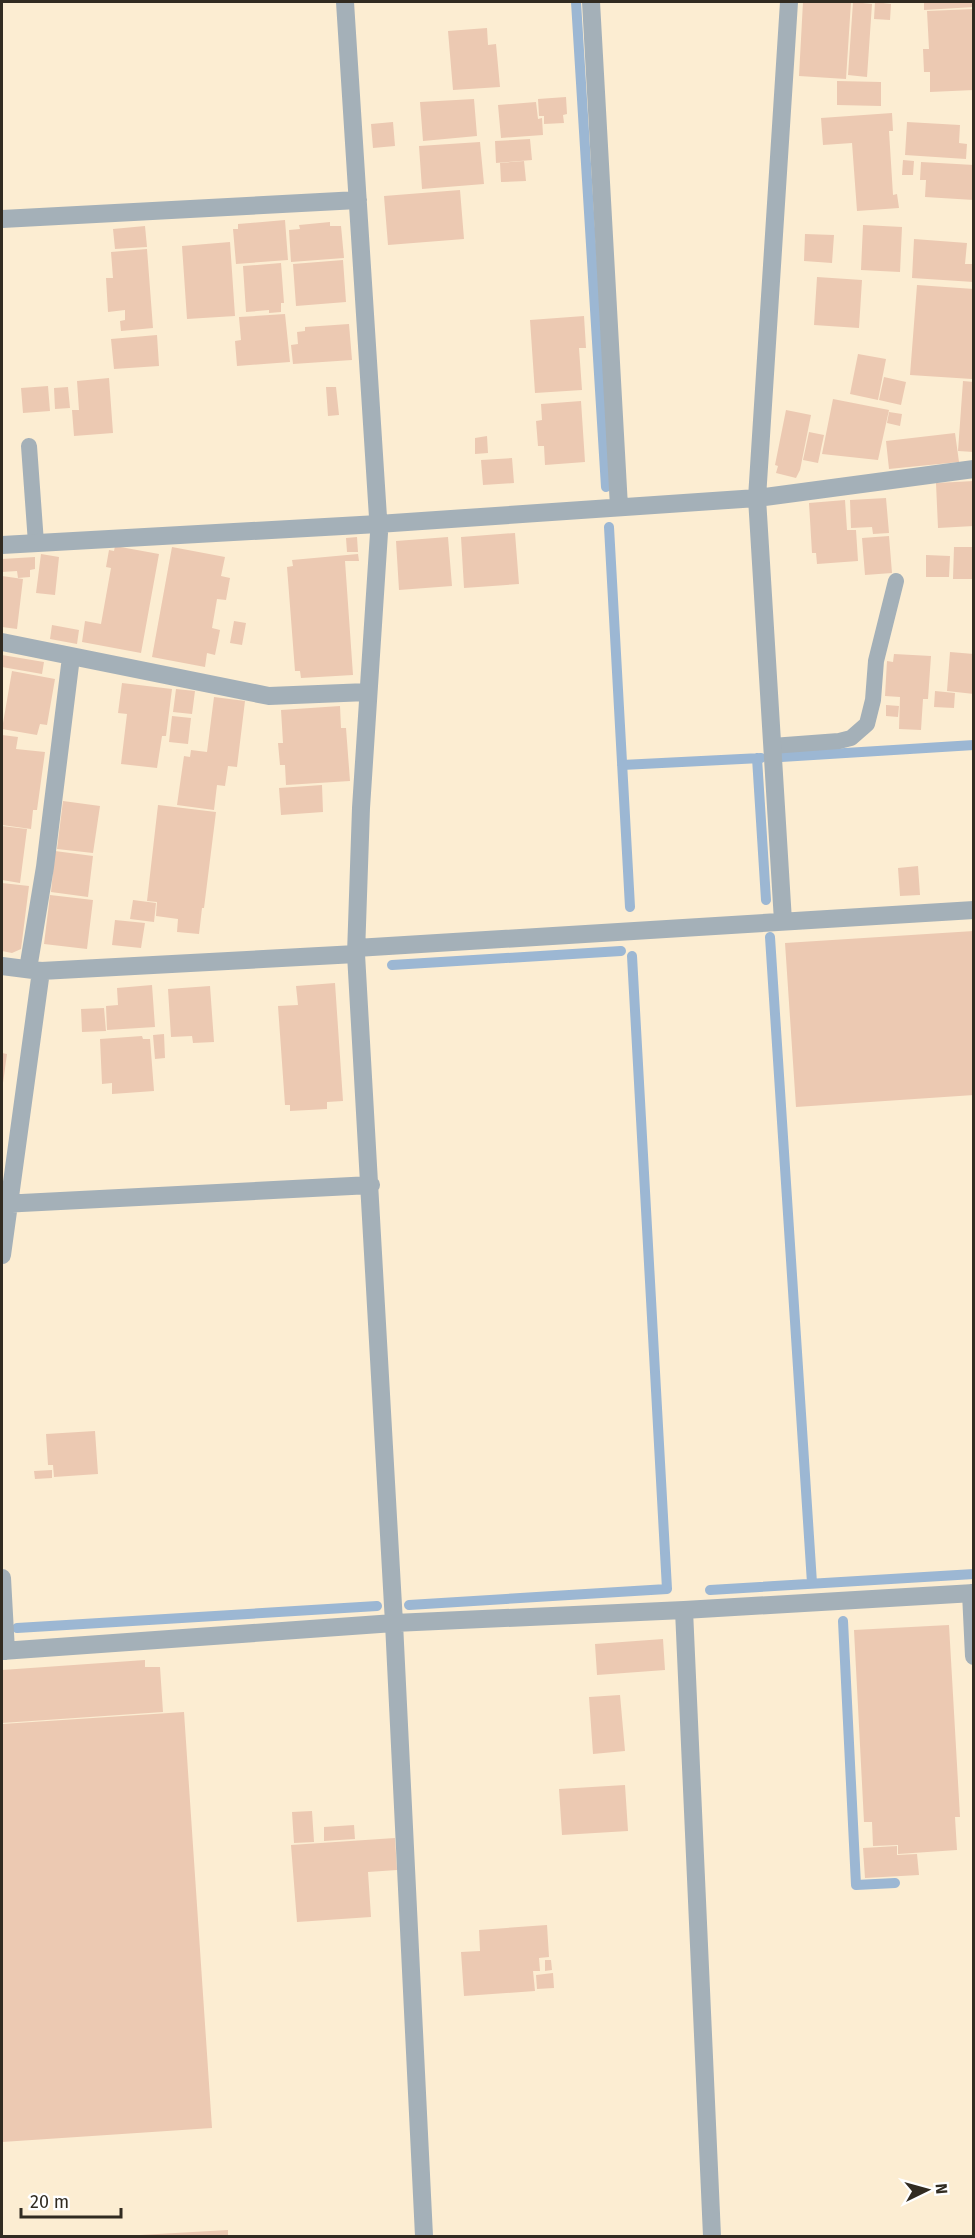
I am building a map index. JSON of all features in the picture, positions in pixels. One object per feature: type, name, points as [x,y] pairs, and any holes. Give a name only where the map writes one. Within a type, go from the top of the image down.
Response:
[{"type":"street","points":[[345,2],[378,524],[356,951],[394,1623],[424,2236]]},
{"type":"street","points":[[591,2],[619,507]]},
{"type":"street","points":[[783,921],[758,498],[789,2]]},
{"type":"street","points":[[2,219],[358,200]]},
{"type":"street","points":[[2,544],[378,524],[758,498],[974,469]]},
{"type":"street","points":[[2,642],[269,696],[368,692]]},
{"type":"street","points":[[2,1255],[5,1204],[71,657]]},
{"type":"street","points":[[2,966],[34,970],[974,910]]},
{"type":"street","points":[[5,1204],[370,1185]]},
{"type":"street","points":[[2,1578],[4,1651],[394,1623],[684,1610],[972,1593],[974,1656]]},
{"type":"street","points":[[684,1610],[712,2236]]},
{"type":"lane","points":[[29,446],[36,543]]},
{"type":"lane","points":[[772,746],[845,740],[851,738],[867,724],[873,700],[876,661],[896,581]]},
{"type":"building","points":[[803,2],[851,2],[846,79],[799,76]]},
{"type":"building","points":[[853,2],[872,4],[867,77],[848,75]]},
{"type":"building","points":[[875,2],[891,4],[890,20],[874,19]]},
{"type":"building","points":[[924,2],[974,2],[974,7],[924,10]]},
{"type":"building","points":[[974,9],[974,90],[930,92],[930,72],[924,72],[923,49],[929,49],[927,11]]},
{"type":"building","points":[[487,28],[488,45],[496,44],[500,87],[453,90],[448,31]]},
{"type":"building","points":[[837,81],[881,82],[881,106],[837,105]]},
{"type":"building","points":[[566,97],[567,114],[563,115],[564,123],[544,124],[544,116],[539,116],[538,99]]},
{"type":"building","points":[[474,99],[477,136],[423,141],[420,102]]},
{"type":"building","points":[[536,102],[538,119],[542,118],[543,135],[501,138],[498,105]]},
{"type":"building","points":[[892,113],[893,131],[889,131],[893,195],[897,194],[899,208],[857,211],[852,143],[823,145],[821,118]]},
{"type":"building","points":[[393,122],[395,146],[373,148],[371,124]]},
{"type":"building","points":[[907,122],[960,125],[959,143],[967,144],[966,159],[905,155]]},
{"type":"building","points":[[530,139],[532,160],[496,163],[495,141]]},
{"type":"building","points":[[480,142],[484,184],[422,189],[419,146]]},
{"type":"building","points":[[903,160],[914,161],[913,175],[902,175]]},
{"type":"building","points":[[524,161],[526,181],[501,182],[500,163]]},
{"type":"building","points":[[921,162],[974,165],[974,200],[925,197],[926,180],[920,180]]},
{"type":"building","points":[[460,190],[464,239],[388,245],[384,196]]},
{"type":"building","points":[[285,220],[288,260],[236,264],[233,229],[238,229],[238,224]]},
{"type":"building","points":[[330,222],[330,226],[341,226],[344,258],[291,262],[289,230],[300,229],[299,225]]},
{"type":"building","points":[[863,225],[902,227],[900,272],[861,270]]},
{"type":"building","points":[[145,226],[147,247],[115,249],[113,229]]},
{"type":"building","points":[[805,234],[834,235],[832,263],[804,261]]},
{"type":"building","points":[[914,239],[967,243],[965,264],[974,264],[974,282],[912,278]]},
{"type":"building","points":[[230,242],[235,316],[187,319],[182,246]]},
{"type":"building","points":[[147,249],[153,328],[121,331],[120,321],[125,320],[125,310],[108,312],[106,278],[113,278],[111,252]]},
{"type":"building","points":[[343,260],[346,302],[296,306],[293,264]]},
{"type":"building","points":[[281,263],[284,303],[281,303],[281,312],[269,313],[269,310],[246,312],[243,266]]},
{"type":"building","points":[[817,277],[862,280],[859,328],[814,325]]},
{"type":"building","points":[[917,285],[974,289],[972,379],[910,375]]},
{"type":"building","points":[[285,314],[290,362],[237,366],[235,341],[241,340],[239,317]]},
{"type":"building","points":[[584,316],[586,348],[579,348],[582,390],[535,393],[530,320]]},
{"type":"building","points":[[349,324],[352,360],[293,364],[291,345],[298,344],[297,332],[305,331],[305,327]]},
{"type":"building","points":[[157,335],[159,366],[114,369],[111,339]]},
{"type":"building","points":[[858,354],[886,359],[878,400],[850,394]]},
{"type":"building","points":[[884,377],[906,382],[901,405],[879,400]]},
{"type":"building","points":[[109,378],[113,433],[74,436],[72,410],[79,410],[77,381]]},
{"type":"building","points":[[963,381],[974,382],[974,452],[958,451]]},
{"type":"building","points":[[48,386],[50,411],[23,413],[21,388]]},
{"type":"building","points":[[68,387],[70,408],[55,409],[54,388]]},
{"type":"building","points":[[326,387],[336,387],[339,415],[328,416]]},
{"type":"building","points":[[833,399],[889,410],[878,460],[822,454]]},
{"type":"building","points":[[581,401],[585,462],[545,465],[544,446],[538,446],[536,421],[542,420],[541,404]]},
{"type":"building","points":[[786,410],[811,415],[800,470],[796,478],[776,473],[778,466],[775,465]]},
{"type":"building","points":[[889,412],[902,414],[900,426],[887,423]]},
{"type":"building","points":[[809,432],[824,435],[818,463],[803,460]]},
{"type":"building","points":[[955,433],[959,462],[889,469],[886,441]]},
{"type":"building","points":[[487,436],[488,453],[475,454],[475,438]]},
{"type":"building","points":[[512,458],[514,483],[483,485],[481,460]]},
{"type":"building","points":[[974,481],[974,526],[938,528],[936,483]]},
{"type":"building","points":[[886,498],[889,533],[873,534],[872,527],[851,528],[850,500]]},
{"type":"building","points":[[845,500],[847,530],[856,530],[858,561],[817,564],[816,553],[812,553],[809,503]]},
{"type":"building","points":[[515,533],[519,584],[464,588],[461,537]]},
{"type":"building","points":[[889,536],[892,573],[865,575],[862,538]]},
{"type":"building","points":[[357,537],[358,552],[347,552],[346,538]]},
{"type":"building","points":[[448,537],[452,586],[399,590],[396,541]]},
{"type":"building","points":[[115,546],[159,554],[141,653],[82,642],[85,621],[101,624],[111,568],[106,567],[109,550],[114,551]]},
{"type":"building","points":[[172,547],[225,557],[221,576],[230,578],[226,600],[217,599],[212,628],[220,630],[215,655],[207,653],[205,667],[152,657]]},
{"type":"building","points":[[954,547],[974,547],[974,579],[953,579]]},
{"type":"building","points":[[41,554],[59,557],[55,595],[36,593]]},
{"type":"building","points":[[358,554],[359,561],[345,561],[353,675],[301,678],[300,671],[295,671],[287,567],[293,566],[292,560]]},
{"type":"building","points":[[926,555],[950,556],[949,577],[926,577]]},
{"type":"building","points":[[35,557],[35,569],[30,570],[30,577],[18,578],[17,571],[2,572],[2,559]]},
{"type":"building","points":[[2,576],[23,579],[17,629],[2,627]]},
{"type":"building","points":[[234,621],[246,623],[242,645],[230,643]]},
{"type":"building","points":[[52,625],[79,630],[77,644],[50,639]]},
{"type":"building","points":[[950,652],[974,654],[974,694],[947,691]]},
{"type":"building","points":[[894,654],[931,656],[928,699],[923,699],[921,730],[899,729],[900,697],[885,696],[887,661],[893,662]]},
{"type":"building","points":[[2,655],[44,662],[42,674],[2,667]]},
{"type":"building","points":[[12,671],[55,679],[47,725],[40,724],[37,735],[2,729]]},
{"type":"building","points":[[122,683],[172,689],[166,736],[162,736],[157,768],[121,764],[127,714],[118,713]]},
{"type":"building","points":[[176,689],[195,691],[192,714],[173,712]]},
{"type":"building","points":[[935,691],[955,693],[954,708],[934,707]]},
{"type":"building","points":[[214,697],[245,701],[237,767],[228,766],[225,786],[217,785],[214,810],[177,805],[184,756],[190,757],[191,750],[207,752]]},
{"type":"building","points":[[886,705],[899,706],[898,717],[886,716]]},
{"type":"building","points":[[340,706],[341,728],[346,728],[350,781],[286,785],[285,765],[280,765],[278,743],[283,743],[281,710]]},
{"type":"building","points":[[172,716],[191,718],[188,744],[169,742]]},
{"type":"building","points":[[2,735],[18,737],[16,749],[45,752],[37,810],[33,810],[31,829],[2,825]]},
{"type":"building","points":[[322,785],[323,812],[281,815],[279,788]]},
{"type":"building","points":[[63,801],[100,806],[93,853],[57,849]]},
{"type":"building","points":[[158,805],[216,812],[199,934],[177,932],[178,919],[156,916],[157,902],[147,901]]},
{"type":"building","points":[[2,826],[27,829],[20,883],[2,880]]},
{"type":"building","points":[[55,851],[93,856],[88,897],[51,892]]},
{"type":"building","points":[[918,866],[920,895],[900,896],[898,868]]},
{"type":"building","points":[[2,883],[29,886],[21,949],[12,953],[2,951]]},
{"type":"building","points":[[50,895],[93,900],[87,949],[44,944]]},
{"type":"building","points":[[133,900],[156,903],[154,922],[130,919]]},
{"type":"building","points":[[115,920],[145,923],[141,948],[112,945]]},
{"type":"building","points":[[974,931],[974,1095],[796,1107],[785,943]]},
{"type":"building","points":[[335,983],[343,1101],[327,1102],[327,1109],[290,1111],[290,1105],[285,1105],[278,1006],[298,1005],[296,986]]},
{"type":"building","points":[[152,985],[155,1027],[107,1030],[106,1006],[118,1005],[117,988]]},
{"type":"building","points":[[210,986],[214,1042],[193,1043],[192,1036],[171,1037],[168,989]]},
{"type":"building","points":[[104,1008],[106,1031],[82,1032],[81,1009]]},
{"type":"building","points":[[164,1034],[165,1058],[155,1059],[153,1035]]},
{"type":"building","points":[[142,1036],[143,1039],[150,1039],[154,1091],[112,1094],[112,1083],[102,1084],[100,1039]]},
{"type":"building","points":[[2,1053],[7,1054],[3,1083],[2,1083]]},
{"type":"building","points":[[95,1431],[98,1474],[54,1477],[53,1465],[48,1465],[46,1434]]},
{"type":"building","points":[[52,1470],[52,1478],[35,1479],[34,1471]]},
{"type":"building","points":[[949,1625],[960,1817],[955,1817],[957,1850],[898,1854],[898,1845],[873,1846],[872,1822],[864,1822],[854,1630]]},
{"type":"building","points":[[663,1639],[665,1670],[597,1675],[595,1644]]},
{"type":"building","points":[[145,1660],[145,1667],[160,1667],[163,1712],[2,1723],[2,1670]]},
{"type":"building","points":[[620,1695],[625,1751],[593,1754],[589,1697]]},
{"type":"building","points":[[184,1712],[212,2128],[2,2142],[2,1724]]},
{"type":"building","points":[[625,1785],[628,1831],[562,1835],[559,1789]]},
{"type":"building","points":[[312,1811],[314,1842],[294,1843],[292,1812]]},
{"type":"building","points":[[354,1825],[355,1839],[324,1841],[324,1827]]},
{"type":"building","points":[[395,1838],[397,1870],[368,1872],[371,1917],[297,1922],[291,1845]]},
{"type":"building","points":[[897,1846],[897,1855],[917,1854],[919,1875],[865,1878],[863,1848]]},
{"type":"building","points":[[547,1925],[549,1957],[539,1958],[540,1971],[533,1971],[535,1991],[464,1996],[461,1952],[480,1951],[479,1930]]},
{"type":"building","points":[[545,1960],[551,1960],[552,1970],[545,1971]]},
{"type":"building","points":[[553,1973],[554,1988],[537,1989],[536,1975]]},
{"type":"building","points":[[228,2230],[228,2236],[140,2236],[140,2235]]},
{"type":"waterway","points":[[576,2],[606,487]]},
{"type":"waterway","points":[[609,527],[630,907]]},
{"type":"waterway","points":[[781,757],[974,745]]},
{"type":"waterway","points":[[757,758],[766,900]]},
{"type":"waterway","points":[[622,765],[761,758]]},
{"type":"waterway","points":[[770,937],[812,1583]]},
{"type":"waterway","points":[[392,965],[621,951]]},
{"type":"waterway","points":[[409,1605],[667,1589],[632,956]]},
{"type":"waterway","points":[[710,1590],[974,1574]]},
{"type":"waterway","points":[[17,1628],[377,1606]]},
{"type":"waterway","points":[[843,1621],[856,1885],[895,1883]]}]
